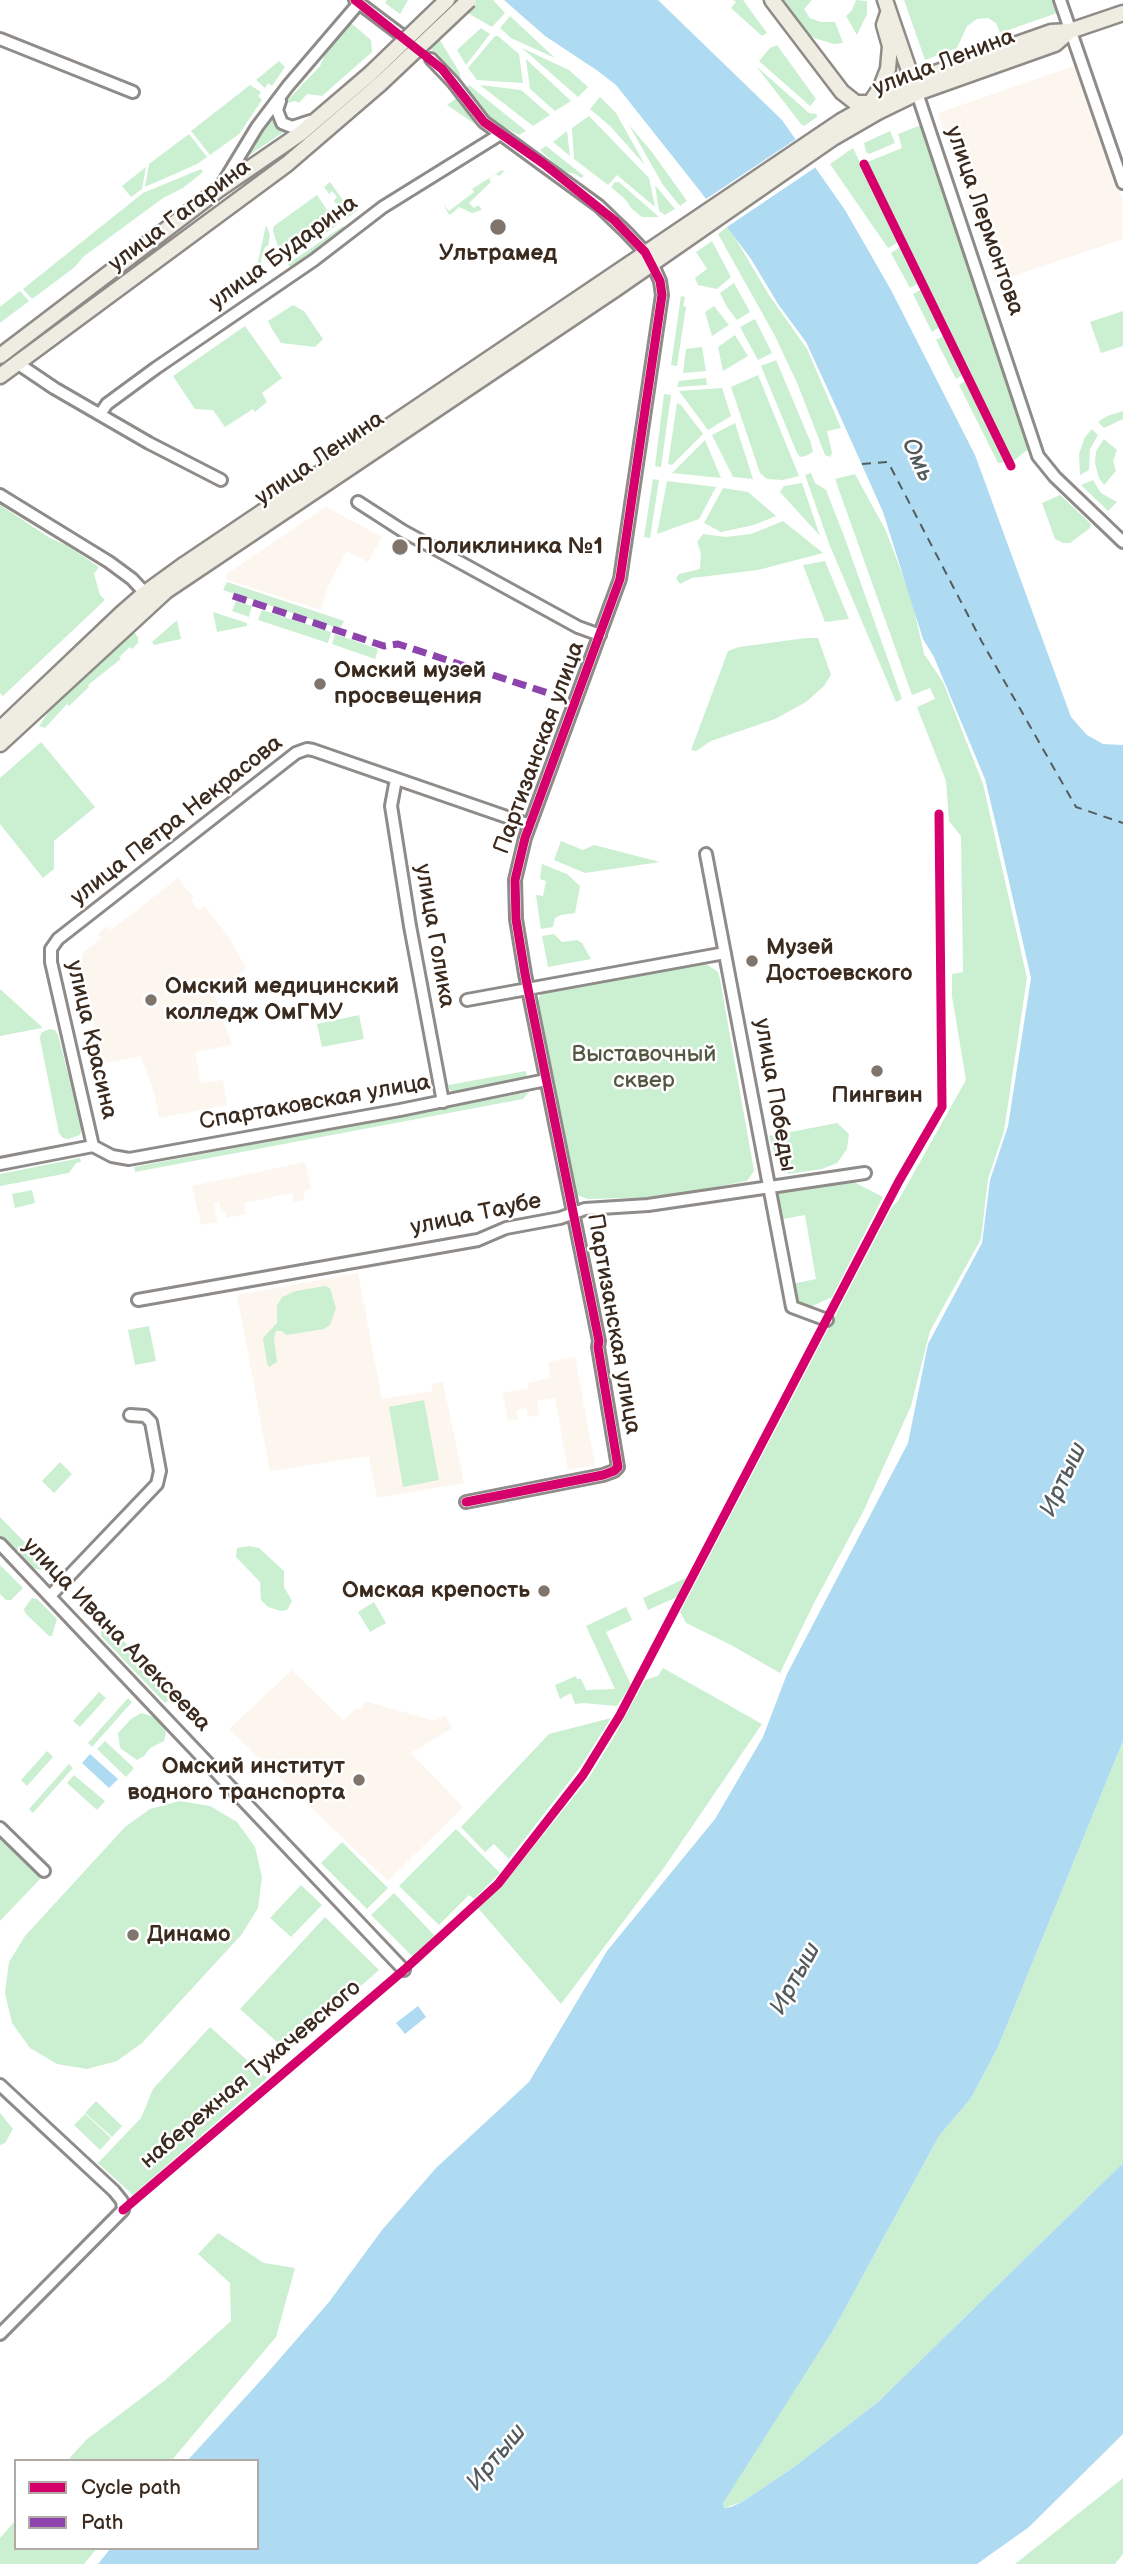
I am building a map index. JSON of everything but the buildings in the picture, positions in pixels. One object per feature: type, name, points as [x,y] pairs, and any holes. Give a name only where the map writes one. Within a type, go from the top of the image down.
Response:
[{"type":"main road","points":[[375,79],[447,0]]},
{"type":"main road","points":[[375,79],[469,0]]},
{"type":"main road","points":[[772,0],[842,92],[856,103],[871,103],[888,69],[890,46],[884,25],[887,6]]},
{"type":"main road","name":"улица Лермонтова","points":[[887,6],[915,87]]},
{"type":"main road","name":"улица Ленина","points":[[0,744],[166,591],[871,103],[1051,32],[1070,31],[1123,13]]},
{"type":"main road","name":"улица Гагарина","points":[[0,356],[218,190],[375,79]]},
{"type":"main road","name":"улица Гагарина","points":[[0,376],[287,164],[375,79]]},
{"type":"main road","name":"улица Ленина","points":[[834,130],[878,112],[915,87]]},
{"type":"main road","points":[[834,130],[846,108],[842,92]]},
{"type":"main road","name":"улица Ленина","points":[[0,729],[145,593],[648,258]]},
{"type":"street","points":[[1060,0],[1123,183]]},
{"type":"street","points":[[218,190],[257,127],[357,1],[400,34]]},
{"type":"street","points":[[0,39],[133,92]]},
{"type":"street","points":[[431,59],[484,122],[599,206],[633,239],[648,258]]},
{"type":"street","points":[[288,86],[277,110],[286,125],[304,125],[332,108]]},
{"type":"street","name":"улица Лермонтова","points":[[915,87],[1038,456],[1055,477],[1123,542]]},
{"type":"street","name":"улица Бударина","points":[[100,414],[107,404],[156,368],[314,260],[383,207],[499,135]]},
{"type":"street","name":"Партизанская улица","points":[[466,1502],[603,1475],[618,1467],[599,1341],[528,988],[515,898],[517,864],[600,635],[624,560],[660,312],[660,281],[648,258]]},
{"type":"street","points":[[17,363],[54,388],[149,443],[221,480]]},
{"type":"street","points":[[0,495],[109,562],[132,579],[145,593]]},
{"type":"street","points":[[358,502],[403,531],[578,627],[600,635]]},
{"type":"street","name":"улица Петра Некрасова","points":[[54,943],[301,750],[313,750],[530,825]]},
{"type":"street","name":"улица Голика","points":[[396,779],[391,806],[443,1102]]},
{"type":"street","name":"улица Победы","points":[[706,853],[792,1307],[827,1320]]},
{"type":"street","name":"улица Красина","points":[[54,943],[50,954],[51,962],[93,1146]]},
{"type":"street","points":[[467,1000],[725,953]]},
{"type":"street","name":"Спартаковская улица","points":[[93,1146],[112,1156],[129,1158],[443,1102],[546,1080]]},
{"type":"street","points":[[0,1164],[93,1146]]},
{"type":"street","name":"улица Таубе","points":[[138,1300],[478,1240],[506,1228],[560,1218],[585,1209],[648,1205],[865,1172]]},
{"type":"street","points":[[50,1596],[157,1483],[160,1471],[151,1422],[145,1416],[130,1415]]},
{"type":"street","name":"улица Ивана Алексеева","points":[[0,1544],[404,1970]]},
{"type":"street","points":[[0,1828],[44,1871]]},
{"type":"street","points":[[0,2085],[114,2191],[122,2201],[123,2210],[0,2334]]},
{"type":"shaded area","points":[[1077,65],[1123,200],[1123,239],[996,282],[938,113]]},
{"type":"shaded area","points":[[326,507],[382,537],[368,562],[347,551],[329,584],[321,610],[227,580],[225,575]]},
{"type":"shaded area","name":"Омский медицинский колледж ОмГМУ","points":[[178,878],[194,898],[191,900],[198,910],[205,906],[230,939],[246,968],[214,994],[232,1045],[195,1052],[201,1083],[223,1080],[227,1105],[159,1118],[154,1092],[141,1056],[101,1064],[91,1007],[87,1007],[79,965],[84,952],[101,938],[98,934],[107,926],[111,930]]},
{"type":"shaded area","points":[[305,1162],[311,1189],[303,1191],[305,1200],[294,1202],[292,1193],[244,1203],[246,1214],[226,1218],[225,1211],[221,1212],[219,1202],[214,1203],[217,1222],[201,1225],[192,1186]]},
{"type":"shaded area","points":[[358,1273],[382,1399],[432,1391],[432,1384],[443,1382],[464,1483],[377,1498],[369,1456],[270,1471],[237,1295]]},
{"type":"shaded area","points":[[575,1357],[595,1465],[568,1470],[555,1398],[537,1401],[540,1415],[528,1417],[526,1408],[517,1410],[518,1419],[508,1421],[503,1393],[529,1388],[528,1383],[550,1378],[548,1362]]},
{"type":"shaded area","name":"Омский институт водного транспорта","points":[[292,1670],[343,1720],[356,1708],[361,1709],[365,1701],[435,1721],[445,1715],[452,1728],[411,1753],[463,1807],[388,1881],[229,1729]]},
{"type":"green space","points":[[387,0],[408,0],[400,14],[385,3]]},
{"type":"green space","points":[[445,0],[493,0],[505,13],[492,27]]},
{"type":"green space","points":[[733,0],[743,0],[767,33],[762,36],[731,8],[736,2]]},
{"type":"green space","points":[[781,0],[812,0],[804,9],[810,18],[821,22],[835,22],[843,43],[834,44],[814,38],[804,30]]},
{"type":"green space","points":[[856,0],[867,1],[867,14],[857,35],[846,16]]},
{"type":"green space","points":[[904,0],[1052,0],[1057,13],[1000,33],[996,23],[988,18],[977,19],[967,26],[957,48],[925,60]]},
{"type":"green space","points":[[510,16],[555,58],[511,38],[500,28]]},
{"type":"green space","points":[[351,23],[371,40],[372,52],[322,96],[307,94],[299,103],[295,101],[284,104],[320,66],[328,48]]},
{"type":"green space","points":[[481,28],[490,34],[466,65],[457,50]]},
{"type":"green space","points":[[495,36],[519,54],[523,83],[477,80],[468,68]]},
{"type":"green space","points":[[438,37],[460,73],[460,78],[438,54],[427,47]]},
{"type":"green space","points":[[777,45],[816,99],[810,106],[759,61],[770,48]]},
{"type":"green space","points":[[522,48],[569,70],[588,87],[578,97]]},
{"type":"green space","points":[[526,59],[571,101],[555,111],[530,89]]},
{"type":"green space","points":[[279,61],[285,67],[272,86],[268,83],[265,88],[256,80]]},
{"type":"green space","points":[[756,66],[809,113],[817,114],[817,117],[804,126],[801,124]]},
{"type":"green space","points":[[250,85],[261,92],[258,96],[262,100],[239,134],[210,155],[191,131]]},
{"type":"green space","points":[[469,85],[526,131],[519,135],[490,120],[467,88]]},
{"type":"green space","points":[[480,85],[521,90],[550,115],[533,126]]},
{"type":"green space","points":[[458,97],[478,126],[447,105]]},
{"type":"green space","points":[[600,97],[616,113],[645,165],[610,126],[590,109]]},
{"type":"green space","points":[[272,109],[279,127],[285,131],[248,156],[245,154]]},
{"type":"green space","points":[[589,116],[649,178],[655,207],[617,175],[608,185],[574,159],[572,128]]},
{"type":"green space","points":[[629,125],[687,201],[680,206],[663,185]]},
{"type":"green space","points":[[921,125],[1030,448],[1012,462],[941,312],[865,163],[902,148],[898,134]]},
{"type":"green space","points":[[567,131],[570,156],[553,142]]},
{"type":"green space","points":[[890,131],[895,143],[869,154],[866,152],[864,143]]},
{"type":"green space","points":[[189,134],[207,157],[145,187],[149,164]]},
{"type":"green space","points":[[546,146],[584,176],[581,178],[563,171],[540,150]]},
{"type":"green space","points":[[853,148],[899,242],[888,248],[830,164]]},
{"type":"green space","points":[[146,167],[142,189],[131,197],[122,186]]},
{"type":"green space","points":[[201,169],[203,172],[183,188],[163,198],[83,257],[75,267],[32,299],[23,289],[143,193]]},
{"type":"green space","points":[[502,170],[504,171],[499,176],[496,174],[489,179],[491,182],[469,203],[474,208],[478,205],[482,210],[472,213],[459,207],[450,215],[448,213],[444,205],[449,211],[474,192],[472,189]]},
{"type":"green space","points":[[330,182],[350,210],[358,210],[347,218],[342,212],[346,209],[341,203],[337,205],[334,201],[337,197],[332,191],[329,194],[324,187]]},
{"type":"green space","points":[[615,182],[619,182],[659,217],[642,217],[611,187]]},
{"type":"green space","points":[[655,185],[675,209],[665,215],[659,211]]},
{"type":"green space","points":[[317,195],[337,225],[288,259],[279,250],[274,226]]},
{"type":"green space","points":[[266,225],[270,235],[268,246],[263,253],[266,254],[265,257],[262,256],[263,264],[258,275],[260,280],[253,285]]},
{"type":"green space","points":[[343,226],[346,230],[292,271],[288,264]]},
{"type":"green space","points":[[728,226],[769,295],[807,349],[841,428],[827,431],[832,453],[830,457],[825,455],[798,385],[775,336],[718,234]]},
{"type":"green space","points":[[712,241],[731,277],[717,289],[698,285],[695,278],[707,269],[696,252]]},
{"type":"green space","points":[[901,247],[919,283],[910,288],[891,253]]},
{"type":"green space","points":[[734,283],[750,312],[737,320],[720,293]]},
{"type":"green space","points":[[922,289],[940,327],[932,332],[913,294]]},
{"type":"green space","points":[[20,291],[29,301],[0,323],[0,307]]},
{"type":"green space","points":[[681,296],[685,297],[683,306],[686,307],[677,366],[671,365]]},
{"type":"green space","points":[[293,305],[304,311],[323,339],[315,347],[281,343],[272,329],[268,321]]},
{"type":"green space","points":[[714,306],[729,325],[712,336],[705,312]]},
{"type":"green space","points":[[1123,311],[1123,346],[1101,353],[1090,322]]},
{"type":"green space","points":[[755,319],[772,353],[758,360],[740,327]]},
{"type":"green space","points":[[245,326],[282,378],[262,393],[267,402],[255,412],[253,409],[225,427],[213,410],[195,409],[173,376]]},
{"type":"green space","points":[[735,335],[748,356],[723,371],[718,347]]},
{"type":"green space","points":[[945,335],[964,374],[956,379],[936,340]]},
{"type":"green space","points":[[702,347],[706,371],[683,373],[686,349]]},
{"type":"green space","points":[[776,360],[811,443],[813,452],[806,456],[800,457],[797,453],[761,366]]},
{"type":"green space","points":[[758,375],[799,476],[783,480],[767,479],[760,473],[731,387]]},
{"type":"green space","points":[[706,378],[707,385],[677,387],[679,381]]},
{"type":"green space","points":[[966,380],[1007,462],[998,463],[959,385]]},
{"type":"green space","points":[[722,388],[731,416],[708,430],[679,391]]},
{"type":"green space","points":[[664,394],[671,395],[661,467],[655,466]]},
{"type":"green space","points":[[677,403],[703,434],[672,465],[668,464]]},
{"type":"green space","points":[[1123,411],[1123,419],[1104,428],[1098,422],[1107,416]]},
{"type":"green space","points":[[735,423],[753,479],[733,477],[712,435]]},
{"type":"green space","points":[[1092,429],[1098,435],[1090,449],[1089,470],[1080,475],[1079,454],[1085,437]]},
{"type":"green space","points":[[1104,439],[1117,450],[1113,461],[1116,471],[1104,485],[1095,463],[1096,451]]},
{"type":"green space","points":[[705,440],[721,478],[672,473]]},
{"type":"green space","points":[[811,473],[815,483],[826,490],[844,536],[902,699],[896,702],[830,546],[805,475]]},
{"type":"green space","points":[[855,474],[886,531],[912,600],[924,654],[943,682],[983,784],[1027,978],[1004,1131],[988,1179],[981,1239],[930,1331],[911,1406],[864,1510],[780,1673],[686,1623],[680,1612],[892,1207],[898,1201],[966,1080],[952,996],[952,974],[963,972],[961,836],[949,821],[946,781],[917,707],[935,699],[930,688],[912,695],[835,479]]},
{"type":"green space","points":[[653,479],[659,480],[650,538],[644,537]]},
{"type":"green space","points":[[1093,480],[1101,493],[1117,502],[1108,511],[1081,485]]},
{"type":"green space","points":[[667,481],[716,487],[699,519],[657,534]]},
{"type":"green space","points":[[802,483],[820,536],[780,492],[784,486]]},
{"type":"green space","points":[[723,488],[748,492],[776,516],[754,525],[721,532],[704,523]]},
{"type":"green space","points":[[1060,495],[1091,524],[1090,528],[1070,543],[1055,539],[1042,503]]},
{"type":"green space","points":[[0,505],[99,567],[94,574],[100,595],[105,600],[3,696],[0,693]]},
{"type":"green space","points":[[783,521],[823,553],[758,570],[692,578],[680,584],[676,578],[679,574],[700,569],[701,553],[697,542],[703,534],[726,537],[751,534]]},
{"type":"green space","points":[[825,561],[849,619],[825,622],[803,565]]},
{"type":"green space","points":[[227,582],[344,621],[341,627],[337,628],[223,590]]},
{"type":"green space","points":[[236,601],[252,606],[249,617],[232,611]]},
{"type":"green space","points":[[262,610],[331,632],[328,643],[258,620]]},
{"type":"green space","points":[[213,612],[247,623],[247,626],[217,632]]},
{"type":"green space","points":[[177,620],[181,639],[154,645],[152,642]]},
{"type":"green space","points":[[132,630],[138,637],[138,643],[88,685],[69,706],[67,704],[45,728],[39,726],[51,708]]},
{"type":"green space","points":[[335,634],[378,649],[375,659],[332,644]]},
{"type":"green space","points":[[818,638],[831,675],[824,686],[806,702],[775,719],[711,741],[696,751],[691,750],[728,651],[739,647]]},
{"type":"green space","points":[[41,742],[95,807],[54,841],[54,869],[43,878],[0,824],[0,778]]},
{"type":"green space","points":[[561,841],[583,850],[594,845],[660,862],[585,873],[554,860]]},
{"type":"green space","points":[[542,864],[567,874],[580,886],[575,913],[561,915],[555,918],[553,927],[541,929],[536,895],[543,896],[546,881],[540,879]]},
{"type":"green space","points":[[554,934],[562,942],[577,940],[582,943],[591,959],[548,967],[542,936]]},
{"type":"green space","name":"Выставочный сквер","points":[[705,963],[718,972],[720,979],[754,1171],[747,1181],[663,1197],[588,1199],[577,1195],[538,1001],[540,995],[548,990]]},
{"type":"green space","points":[[0,989],[42,1027],[42,1028],[0,1036]]},
{"type":"green space","points":[[359,1015],[364,1039],[322,1047],[317,1024]]},
{"type":"green space","points":[[49,1029],[55,1030],[58,1035],[82,1128],[80,1135],[68,1139],[59,1133],[40,1039],[41,1033]]},
{"type":"green space","points":[[526,1071],[527,1077],[523,1079],[458,1094],[450,1091],[448,1085]]},
{"type":"green space","points":[[529,1092],[523,1099],[135,1172],[134,1167]]},
{"type":"green space","points":[[837,1123],[849,1134],[847,1149],[837,1163],[822,1169],[788,1174],[773,1149],[769,1136]]},
{"type":"green space","points":[[80,1158],[81,1162],[76,1163],[69,1173],[0,1186],[0,1174]]},
{"type":"green space","points":[[850,1180],[883,1197],[832,1297],[808,1308],[796,1304],[792,1284],[816,1279],[805,1215],[783,1219],[777,1192]]},
{"type":"green space","points":[[32,1190],[35,1203],[15,1208],[12,1194]]},
{"type":"green space","points":[[325,1286],[330,1288],[336,1308],[330,1325],[324,1329],[286,1335],[282,1331],[276,1331],[274,1338],[277,1362],[269,1367],[263,1338],[277,1323],[277,1306],[282,1297],[296,1291]]},
{"type":"green space","points":[[149,1326],[156,1361],[135,1365],[128,1330]]},
{"type":"green space","points":[[424,1400],[439,1480],[403,1487],[389,1407]]},
{"type":"green space","points":[[60,1462],[72,1474],[54,1493],[42,1481]]},
{"type":"green space","points":[[0,1517],[44,1562],[41,1570],[25,1563],[0,1539]]},
{"type":"green space","points":[[237,1548],[259,1548],[284,1571],[284,1587],[292,1601],[287,1610],[268,1607],[261,1600],[260,1582],[236,1557]]},
{"type":"green space","points":[[0,1565],[23,1588],[11,1600],[6,1600],[0,1594]]},
{"type":"green space","points":[[688,1577],[677,1597],[648,1610],[643,1598]]},
{"type":"green space","points":[[32,1598],[37,1599],[57,1619],[52,1636],[25,1613],[24,1609]]},
{"type":"green space","points":[[374,1602],[386,1623],[370,1632],[358,1612]]},
{"type":"green space","points":[[626,1607],[632,1620],[606,1632],[631,1685],[617,1706],[575,1704],[571,1693],[560,1699],[555,1685],[576,1676],[581,1679],[586,1690],[615,1689],[586,1626]]},
{"type":"green space","points":[[105,1627],[114,1631],[172,1691],[171,1699],[165,1703],[101,1636],[101,1629]]},
{"type":"green space","points":[[663,1668],[762,1724],[663,1869],[561,2004],[478,1908],[510,1876],[588,1779],[645,1680],[658,1676]]},
{"type":"green space","points":[[99,1692],[106,1698],[80,1727],[73,1721]]},
{"type":"green space","points":[[128,1698],[132,1702],[92,1747],[88,1743]]},
{"type":"green space","points":[[141,1713],[155,1717],[166,1733],[164,1741],[150,1748],[137,1760],[120,1748],[118,1733]]},
{"type":"green space","points":[[611,1718],[581,1766],[509,1859],[494,1844],[485,1852],[461,1827],[549,1734]]},
{"type":"green space","points":[[105,1741],[134,1768],[126,1777],[97,1749]]},
{"type":"green space","points":[[1123,1741],[1123,2163],[878,2402],[794,2467],[742,2502],[724,2508],[725,2496],[835,2327],[939,2136],[971,2098],[998,2047]]},
{"type":"green space","points":[[47,1751],[53,1757],[27,1786],[21,1780]]},
{"type":"green space","points":[[69,1764],[73,1768],[33,1813],[29,1809]]},
{"type":"green space","points":[[74,1775],[105,1801],[97,1810],[67,1783]]},
{"type":"green space","name":"Динамо","points":[[180,1801],[210,1806],[237,1822],[255,1847],[262,1877],[258,1908],[242,1934],[142,2043],[117,2061],[87,2069],[57,2064],[30,2048],[12,2023],[5,1993],[9,1962],[25,1936],[125,1827],[150,1809]]},
{"type":"green space","points":[[456,1829],[500,1873],[474,1899],[469,1895],[439,1925],[399,1886]]},
{"type":"green space","points":[[0,1839],[41,1878],[0,1921]]},
{"type":"green space","points":[[342,1842],[388,1888],[367,1909],[321,1863]]},
{"type":"green space","points":[[301,1885],[322,1905],[291,1937],[270,1918]]},
{"type":"green space","points":[[394,1893],[435,1936],[413,1957],[371,1915]]},
{"type":"green space","points":[[325,1917],[379,1970],[287,2051],[240,2009]]},
{"type":"green space","points":[[210,2027],[267,2078],[133,2195],[98,2163],[141,2118],[153,2089]]},
{"type":"green space","points":[[96,2101],[122,2126],[112,2137],[85,2113]]},
{"type":"green space","points":[[0,2113],[13,2129],[5,2143],[0,2145]]},
{"type":"green space","points":[[85,2114],[111,2138],[100,2150],[74,2125]]},
{"type":"green space","points":[[218,2233],[264,2263],[295,2268],[276,2337],[173,2459],[69,2459],[86,2440],[164,2381],[231,2321],[230,2283],[198,2254]]},
{"type":"green space","points":[[1123,2478],[1123,2554],[1115,2564],[1015,2564]]},
{"type":"green space","points":[[14,2522],[14,2550],[95,2550],[84,2564],[0,2564],[0,2538]]},
{"type":"water","points":[[504,0],[658,0],[782,120],[845,210],[891,290],[975,455],[1071,717],[1087,735],[1103,744],[1123,745],[1123,1741],[998,2047],[971,2098],[939,2136],[835,2327],[723,2503],[724,2508],[742,2502],[794,2467],[878,2402],[1123,2163],[1123,2434],[1029,2527],[977,2564],[98,2564],[109,2550],[259,2550],[259,2459],[189,2459],[329,2302],[382,2230],[436,2168],[529,2082],[607,1951],[715,1819],[763,1737],[787,1674],[908,1443],[928,1344],[982,1243],[990,1180],[1008,1126],[1031,978],[985,779],[934,657],[923,639],[883,512],[806,342],[778,304],[751,259],[616,85],[545,36]]},
{"type":"water","points":[[90,1754],[118,1779],[109,1788],[82,1763]]},
{"type":"water","points":[[418,2006],[426,2017],[405,2034],[396,2023]]},
{"type":"pier","points":[[799,137],[819,165],[724,229],[703,201]]},
{"type":"ferry route","points":[[862,464],[888,462],[982,642],[1076,807],[1123,823]]},
{"type":"marked path","points":[[233,596],[384,646],[398,644],[551,694]]},
{"type":"cycle path","points":[[355,0],[442,69],[484,122],[544,164],[614,220],[645,252],[660,281],[662,295],[620,579],[525,838],[515,880],[516,919],[525,974],[599,1341],[618,1467],[603,1475],[466,1502]]},
{"type":"cycle path","points":[[864,164],[1011,466]]},
{"type":"cycle path","name":"набережная Тухачевского","points":[[123,2210],[404,1970],[498,1884],[583,1775],[620,1715],[899,1181],[942,1107],[939,814]]},
{"type":"place","name":"Ультрамед","points":[[498,227]]},
{"type":"place","name":"Поликлиника №1","points":[[400,547]]},
{"type":"place","name":"Омский музей просвещения","points":[[320,684]]},
{"type":"place","name":"Музей Достоевского","points":[[752,961]]},
{"type":"place","name":"Омский медицинский колледж ОмГМУ","points":[[151,1000]]},
{"type":"place","name":"Пингвин","points":[[877,1071]]},
{"type":"place","name":"Омская крепость","points":[[544,1591]]},
{"type":"place","name":"Омский институт водного транспорта","points":[[359,1780]]},
{"type":"place","name":"Динамо","points":[[133,1935]]},
{"type":"water label","name":"Омь","points":[[917,460]]},
{"type":"water label","name":"Иртыш","points":[[1064,1480]]},
{"type":"water label","name":"Иртыш","points":[[796,1979]]},
{"type":"water label","name":"Иртыш","points":[[497,2458]]}]
